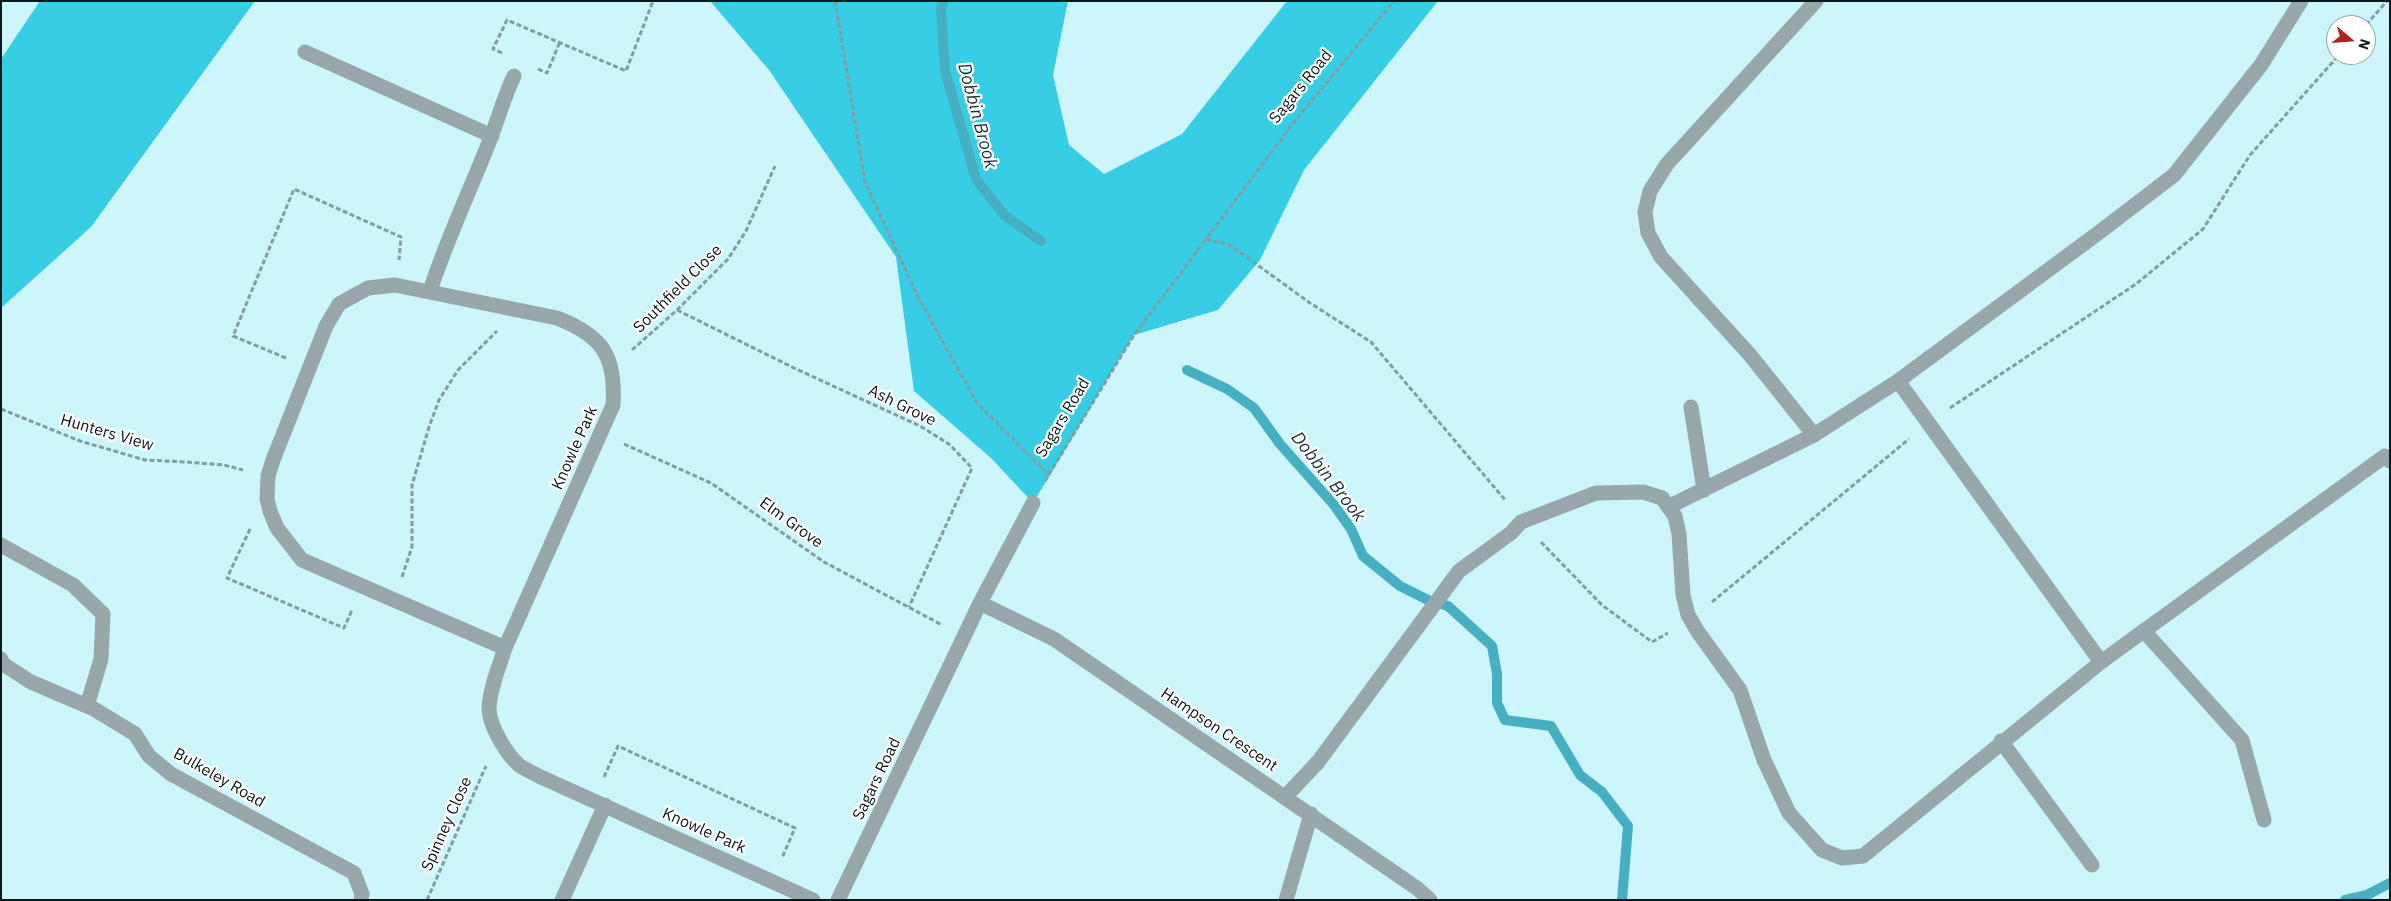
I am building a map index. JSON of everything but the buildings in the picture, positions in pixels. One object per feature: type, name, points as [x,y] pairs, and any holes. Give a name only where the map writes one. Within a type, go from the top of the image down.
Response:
[{"type":"street","points":[[1814,435],[1750,355],[1661,257],[1648,233],[1645,212],[1650,191],[1667,164],[1816,1]]},
{"type":"street","points":[[1668,507],[1814,435],[1898,382],[2102,232],[2174,175],[2261,65],[2301,1]]},
{"type":"street","points":[[305,52],[492,136]]},
{"type":"street","points":[[430,292],[445,245],[492,136],[500,105],[514,76]]},
{"type":"street","name":"Knowle Park","points":[[505,648],[302,560],[277,528],[270,511],[267,499],[268,476],[326,326],[339,304],[368,288],[396,286],[557,318],[578,326],[594,337],[610,361],[614,383],[614,405],[505,648],[494,682],[489,708],[492,725],[519,764],[543,778],[813,900]]},
{"type":"street","points":[[1898,382],[2101,662]]},
{"type":"street","points":[[1691,407],[1704,490]]},
{"type":"street","points":[[1286,796],[1318,762],[1459,570],[1516,527],[1596,493],[1643,492],[1662,498],[1675,516],[1679,534],[1683,595],[1691,620],[1740,690],[1764,760],[1789,812],[1822,850],[1842,858],[1862,856],[2101,662],[2385,456],[2390,461]]},
{"type":"street","name":"Sagars Road","points":[[838,900],[980,603],[1033,503]]},
{"type":"street","points":[[1,545],[73,585],[103,614],[101,659],[87,706]]},
{"type":"street","name":"Hampson Crescent","points":[[980,603],[1054,639],[1286,796],[1418,889],[1430,900]]},
{"type":"street","points":[[2144,631],[2242,740],[2264,820]]},
{"type":"street","name":"Bulkeley Road","points":[[1,659],[3,664],[31,682],[87,706],[134,734],[149,756],[171,774],[354,873],[362,894],[361,900]]},
{"type":"street","points":[[2001,742],[2092,865]]},
{"type":"street","points":[[562,900],[599,803]]},
{"type":"street","points":[[1286,900],[1311,814]]},
{"type":"path","points":[[493,49],[507,20],[626,71],[653,1]]},
{"type":"path","points":[[835,1],[865,182],[869,191],[918,297],[977,403],[1049,475]]},
{"type":"path","name":"Sagars Road","points":[[1033,503],[1134,335],[1295,121],[1394,1]]},
{"type":"path","points":[[2375,15],[2387,1]]},
{"type":"path","points":[[1206,239],[1230,245],[1310,303],[1371,342],[1493,483],[1516,527],[1602,605],[1652,642],[1691,620],[1927,424],[2136,284],[2203,229],[2250,155],[2330,65]]},
{"type":"path","name":"Southfield Close","points":[[610,361],[637,347],[728,259],[742,238],[775,166]]},
{"type":"path","points":[[310,368],[232,336],[294,189],[402,237],[396,286]]},
{"type":"path","points":[[393,600],[412,547],[412,485],[439,400],[458,370],[491,338],[514,309]]},
{"type":"path","name":"Ash Grove","points":[[677,310],[803,372],[920,426],[949,444],[972,468],[909,607]]},
{"type":"path","name":"Hunters View","points":[[1,409],[80,442],[145,460],[224,465],[268,476]]},
{"type":"path","name":"Elm Grove","points":[[602,433],[711,483],[824,562],[964,638]]},
{"type":"path","points":[[270,511],[253,522],[227,578],[344,628],[363,586]]},
{"type":"path","points":[[599,803],[618,746],[795,828],[772,881]]},
{"type":"path","name":"Spinney Close","points":[[427,900],[489,759]]},
{"type":"shaded area","points":[[40,1],[255,1],[91,227],[1,308],[1,59]]},
{"type":"shaded area","points":[[710,1],[1068,1],[1053,75],[1069,145],[1104,174],[1182,134],[1287,1],[1438,1],[1304,170],[1260,260],[1218,310],[1134,335],[1033,503],[991,458],[914,391],[896,257],[769,70]]},
{"type":"waterway","name":"Dobbin Brook","points":[[943,1],[941,9],[945,71],[976,179],[1004,215],[1041,241]]},
{"type":"waterway","name":"Dobbin Brook","points":[[1187,370],[1227,389],[1254,408],[1280,444],[1334,505],[1351,529],[1363,556],[1400,586],[1430,601],[1448,606],[1492,646],[1497,674],[1497,703],[1505,720],[1551,726],[1580,775],[1602,792],[1628,826],[1622,900]]},
{"type":"waterway","name":"Dobbin Brook","points":[[2345,900],[2367,895],[2390,883]]}]
